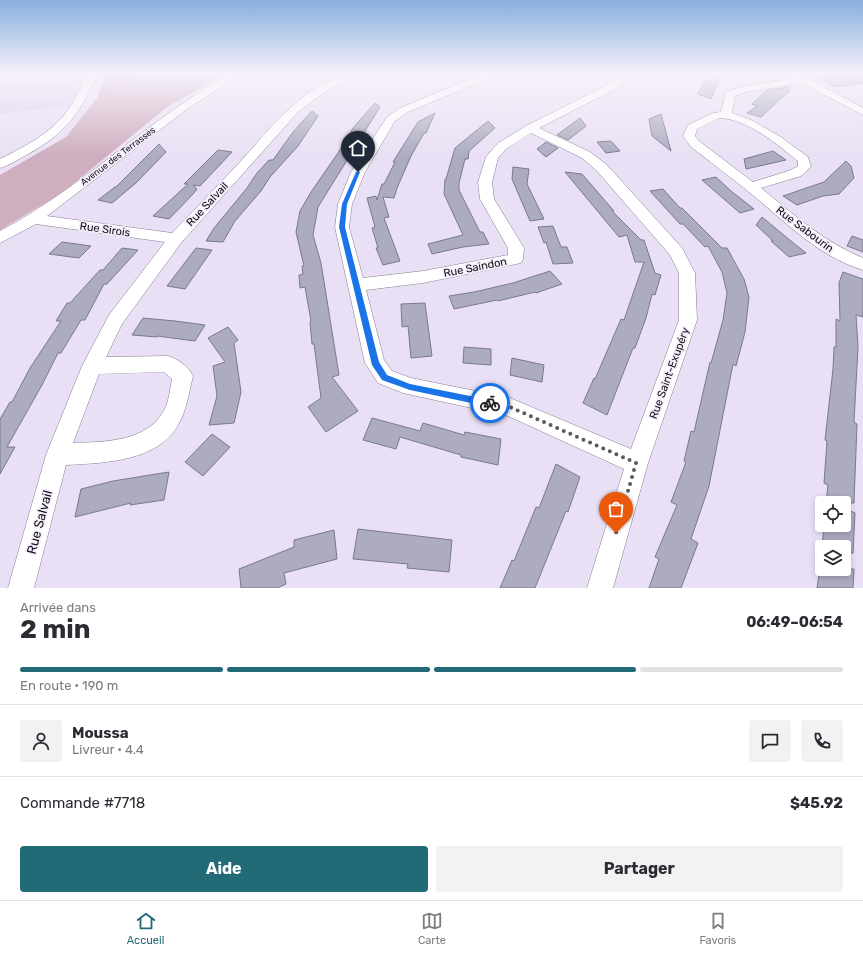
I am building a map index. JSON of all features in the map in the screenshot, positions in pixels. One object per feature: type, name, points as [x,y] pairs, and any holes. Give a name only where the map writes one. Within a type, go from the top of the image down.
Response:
[{"type":"street","points":[[0,164],[43,141],[64,122],[80,101]]},
{"type":"street","name":"Avenue des Terrasses","points":[[0,238],[34,219],[104,168],[190,101]]},
{"type":"street","name":"Rue Salvail","points":[[21,588],[58,455],[92,366],[115,320],[176,239],[294,110],[305,101]]},
{"type":"street","points":[[425,101],[404,110],[391,119],[358,172],[344,204],[342,227],[375,363],[385,377],[410,387],[510,407],[636,463]]},
{"type":"street","name":"Rue Saindon","points":[[356,285],[424,277],[515,259],[516,248],[487,199],[485,182],[492,156],[502,146],[530,128],[583,101]]},
{"type":"street","points":[[729,101],[726,115],[739,118],[783,143],[804,160],[805,167],[796,173],[751,187]]},
{"type":"street","points":[[844,101],[863,112]]},
{"type":"street","name":"Rue Sabourin","points":[[726,115],[717,115],[692,127],[689,136],[695,144],[825,246],[849,259],[863,264]]},
{"type":"street","name":"Rue Saint-Exupéry","points":[[530,128],[586,155],[602,168],[676,252],[687,273],[688,320],[636,463],[600,588]]},
{"type":"street","name":"Rue Sirois","points":[[34,219],[176,239]]},
{"type":"street","points":[[58,455],[127,449],[154,438],[171,419],[183,376],[168,364],[92,366]]},
{"type":"shaded area","points":[[0,101],[71,101],[69,106],[0,114]]},
{"type":"shaded area","points":[[94,101],[177,101],[167,107],[62,193],[0,230],[0,175],[66,137]]},
{"type":"building","points":[[755,101],[778,101],[761,117],[747,113],[757,106],[752,104]]},
{"type":"building","points":[[375,103],[380,107],[318,207],[313,235],[321,263],[339,375],[332,377],[358,411],[326,432],[308,407],[321,398],[314,344],[312,344],[311,321],[305,287],[300,288],[299,275],[303,274],[302,266],[304,266],[296,232],[300,211],[311,192],[353,128]]},
{"type":"building","points":[[312,111],[318,116],[298,146],[270,177],[261,191],[235,221],[223,242],[206,241],[214,228],[247,188],[257,173],[269,160],[273,160],[293,132]]},
{"type":"building","points":[[435,113],[426,133],[424,133],[411,156],[394,198],[383,197],[389,217],[384,218],[400,261],[383,265],[376,248],[378,248],[372,228],[375,227],[367,198],[376,196],[377,200],[382,184],[384,184],[395,162],[393,162],[418,122]]},
{"type":"building","points":[[661,114],[671,151],[652,136],[649,119]]},
{"type":"building","points":[[580,118],[586,126],[568,140],[557,135]]},
{"type":"building","points":[[488,121],[495,128],[469,151],[468,159],[465,159],[459,183],[459,190],[480,232],[483,232],[489,244],[463,247],[432,254],[428,244],[463,235],[444,194],[445,179],[455,148]]},
{"type":"building","points":[[611,141],[620,151],[606,153],[597,142]]},
{"type":"building","points":[[546,142],[558,148],[546,157],[537,149]]},
{"type":"building","points":[[159,144],[166,152],[136,183],[112,203],[98,200],[116,187]]},
{"type":"building","points":[[218,150],[232,152],[200,186],[193,185],[197,189],[169,219],[153,216],[188,184],[184,184]]},
{"type":"building","points":[[773,151],[786,160],[746,169],[744,159]]},
{"type":"building","points":[[846,161],[851,166],[854,178],[839,194],[823,196],[797,205],[783,196],[824,182]]},
{"type":"building","points":[[513,167],[529,169],[527,184],[544,219],[530,221],[512,179]]},
{"type":"building","points":[[565,172],[582,174],[614,211],[612,211],[641,240],[644,240],[655,273],[661,275],[655,295],[652,294],[646,318],[635,348],[633,348],[607,415],[583,403],[621,319],[624,320],[644,262],[635,262],[627,235],[619,237]]},
{"type":"building","points":[[716,177],[754,209],[740,213],[702,180]]},
{"type":"building","points":[[663,189],[680,208],[682,208],[722,248],[727,248],[744,279],[749,297],[745,332],[736,366],[733,364],[709,486],[691,539],[698,543],[681,588],[649,588],[659,559],[655,557],[677,505],[671,502],[686,462],[684,461],[691,431],[694,432],[710,362],[711,363],[723,320],[727,293],[722,272],[708,246],[705,247],[683,224],[680,224],[650,191]]},
{"type":"building","points":[[762,217],[806,253],[789,257],[756,225]]},
{"type":"building","points":[[553,226],[561,247],[567,247],[573,263],[553,264],[546,242],[544,243],[538,227]]},
{"type":"building","points":[[852,236],[863,240],[863,252],[847,246]]},
{"type":"building","points":[[62,242],[91,246],[79,258],[49,254]]},
{"type":"building","points":[[122,248],[138,250],[107,284],[104,284],[85,320],[81,320],[61,353],[58,353],[7,447],[15,447],[0,474],[0,419],[10,402],[12,402],[30,368],[61,321],[56,321],[67,303],[70,303],[100,270],[103,270]]},
{"type":"building","points":[[196,248],[212,250],[185,289],[167,286]]},
{"type":"building","points":[[550,271],[562,284],[536,293],[454,309],[449,296],[513,283]]},
{"type":"building","points":[[843,272],[863,279],[863,317],[856,315],[858,347],[854,422],[857,424],[854,503],[851,503],[851,496],[827,496],[828,485],[824,483],[827,441],[825,440],[834,347],[836,347],[836,319],[840,321],[839,283]]},
{"type":"building","points":[[425,303],[432,356],[411,358],[408,326],[402,327],[401,304]]},
{"type":"building","points":[[143,318],[205,325],[195,341],[157,336],[132,335]]},
{"type":"building","points":[[228,327],[238,340],[234,343],[241,392],[234,423],[209,425],[217,396],[213,366],[225,362],[208,338]]},
{"type":"building","points":[[464,347],[491,349],[491,365],[463,363]]},
{"type":"building","points":[[512,358],[544,365],[542,382],[510,375]]},
{"type":"building","points":[[372,418],[420,431],[423,423],[464,435],[465,432],[501,439],[498,465],[461,457],[461,455],[400,437],[396,449],[363,440]]},
{"type":"building","points":[[212,434],[230,447],[203,476],[185,462]]},
{"type":"building","points":[[556,464],[580,477],[568,512],[566,511],[535,588],[500,588],[512,560],[514,561],[536,507],[539,508]]},
{"type":"building","points":[[169,472],[164,500],[130,505],[131,503],[75,517],[81,489],[113,481]]},
{"type":"building","points":[[851,511],[855,513],[853,553],[851,553],[851,540],[823,540],[823,532],[851,532]]},
{"type":"building","points":[[358,529],[452,540],[449,572],[407,568],[408,564],[353,559]]},
{"type":"building","points":[[334,530],[337,559],[284,573],[286,584],[277,588],[241,588],[239,569],[294,547],[294,540]]},
{"type":"building","points":[[851,569],[854,569],[853,588],[817,588],[819,576],[851,576]]},
{"type":"way so far","points":[[490,403],[510,407],[636,463],[616,533]]},
{"type":"route","points":[[358,172],[344,204],[342,227],[375,363],[385,377],[410,387],[490,403]]}]
